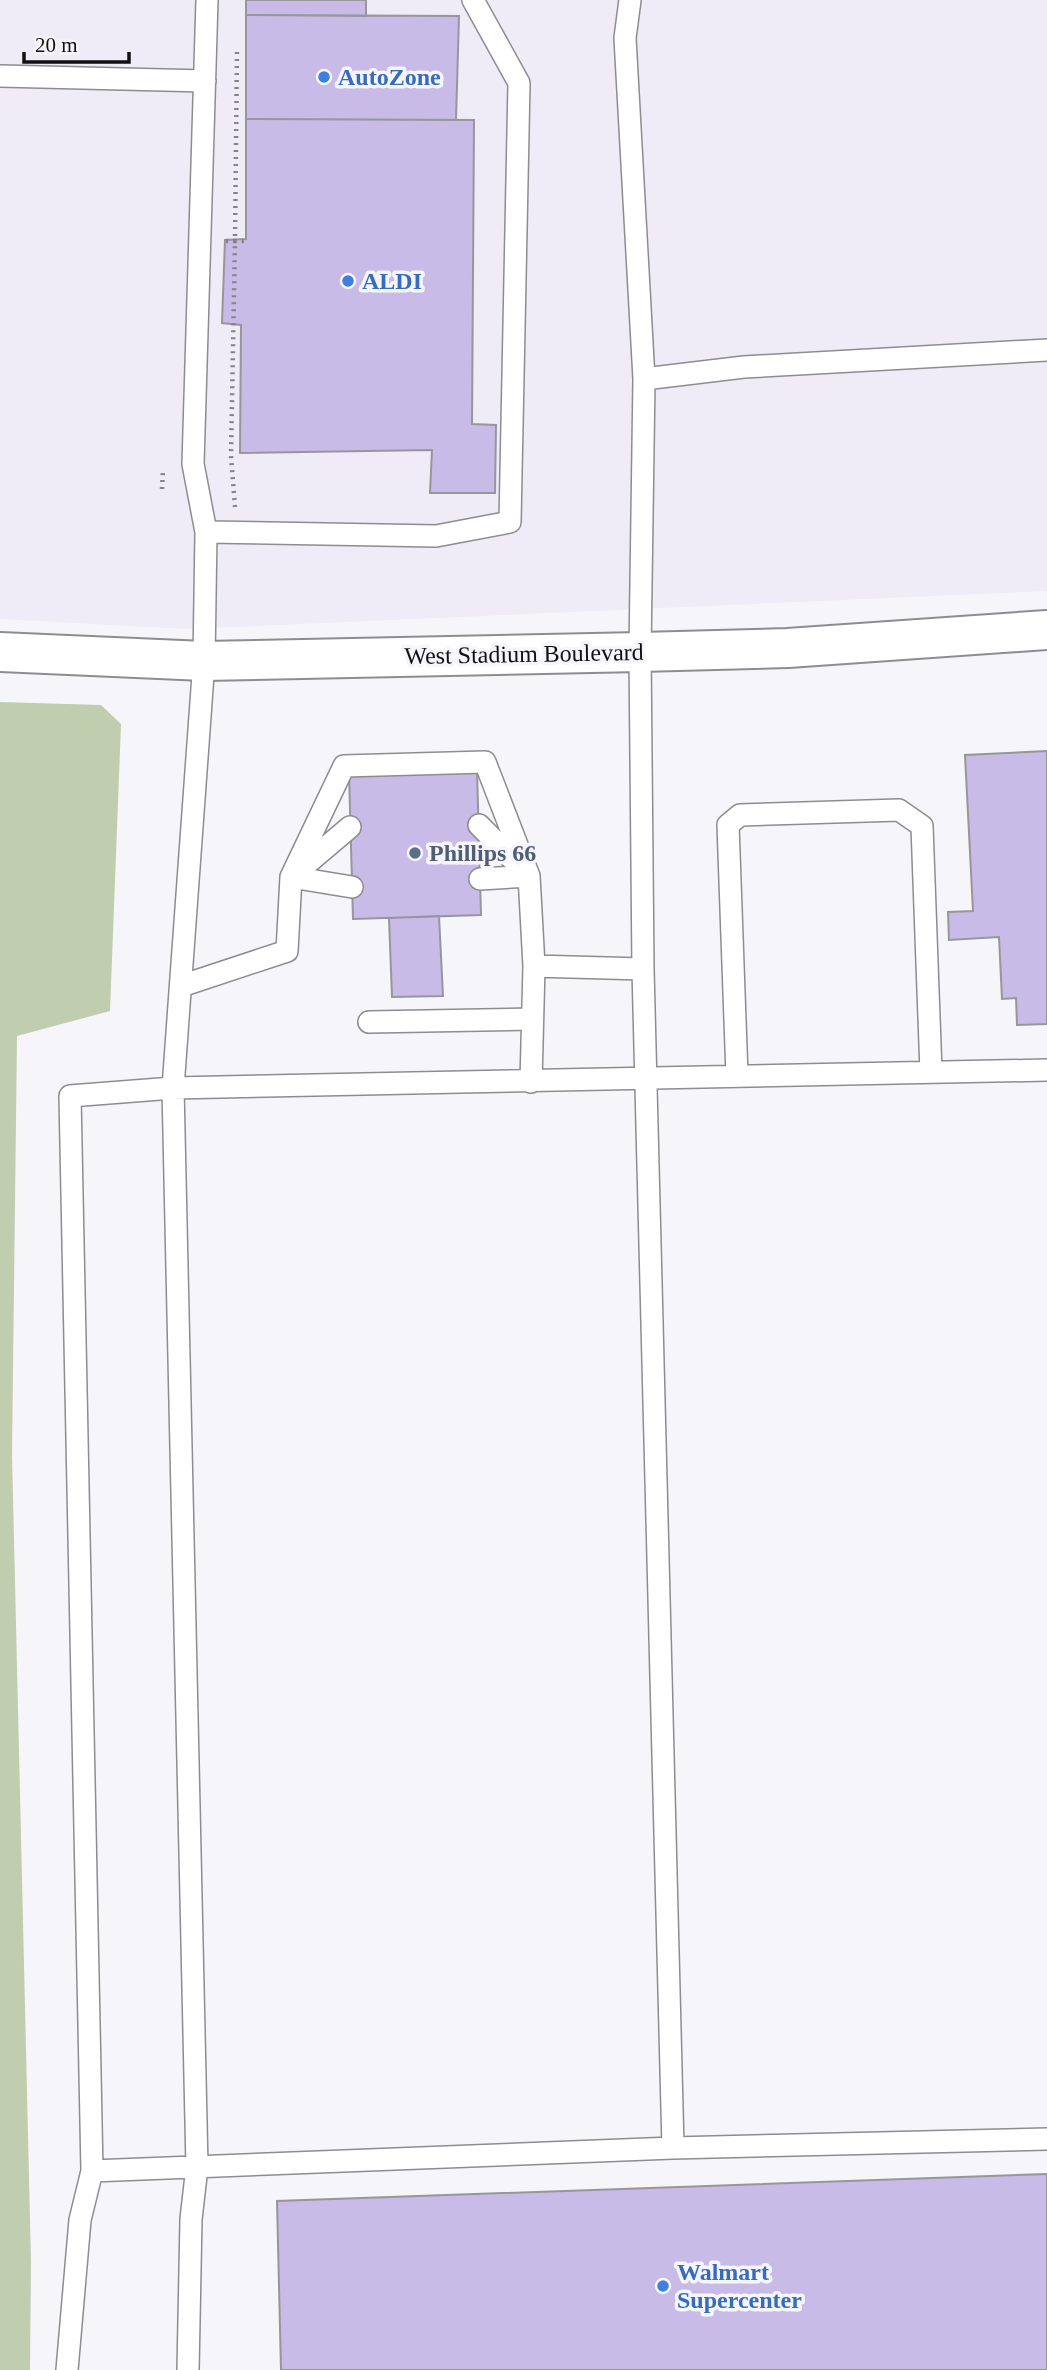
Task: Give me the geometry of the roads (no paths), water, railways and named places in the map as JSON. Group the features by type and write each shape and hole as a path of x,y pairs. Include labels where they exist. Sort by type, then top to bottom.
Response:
{"main road":[{"name":"West Stadium Boulevard","path":"0,652 204,661 640,652 788,648 1047,630"}],"lane":[{"path":"188,2370 191,2219 197,2167 173,1088 204,661 206,532 193,464 207,0"},
{"path":"206,532 436,536 510,522 520,83 473,0"},
{"path":"630,0 625,38 644,379 640,652 645,1079 673,2148"},
{"path":"0,76 205,81"},
{"path":"644,379 744,367 1047,350"},
{"path":"181,986 287,951 291,877 344,766 485,762 529,876 534,966 531,1082"},
{"path":"737,1076 728,825 740,815 899,810 922,826 931,1072"},
{"path":"479,825 529,876"},
{"path":"291,877 350,827"},
{"path":"481,879 529,876"},
{"path":"291,877 352,887"},
{"path":"534,966 643,969"},
{"path":"369,1022 532,1019"},
{"path":"67,2370 80,2220 92,2171 70,1096 173,1088 1047,1070"},
{"path":"92,2171 673,2148 1047,2139"}],"place":[{"name":"AutoZone","path":"324,77"},
{"name":"ALDI","path":"348,281"},
{"name":"Phillips 66","path":"415,853"},
{"name":"Walmart Supercenter","path":"663,2286"}]}
